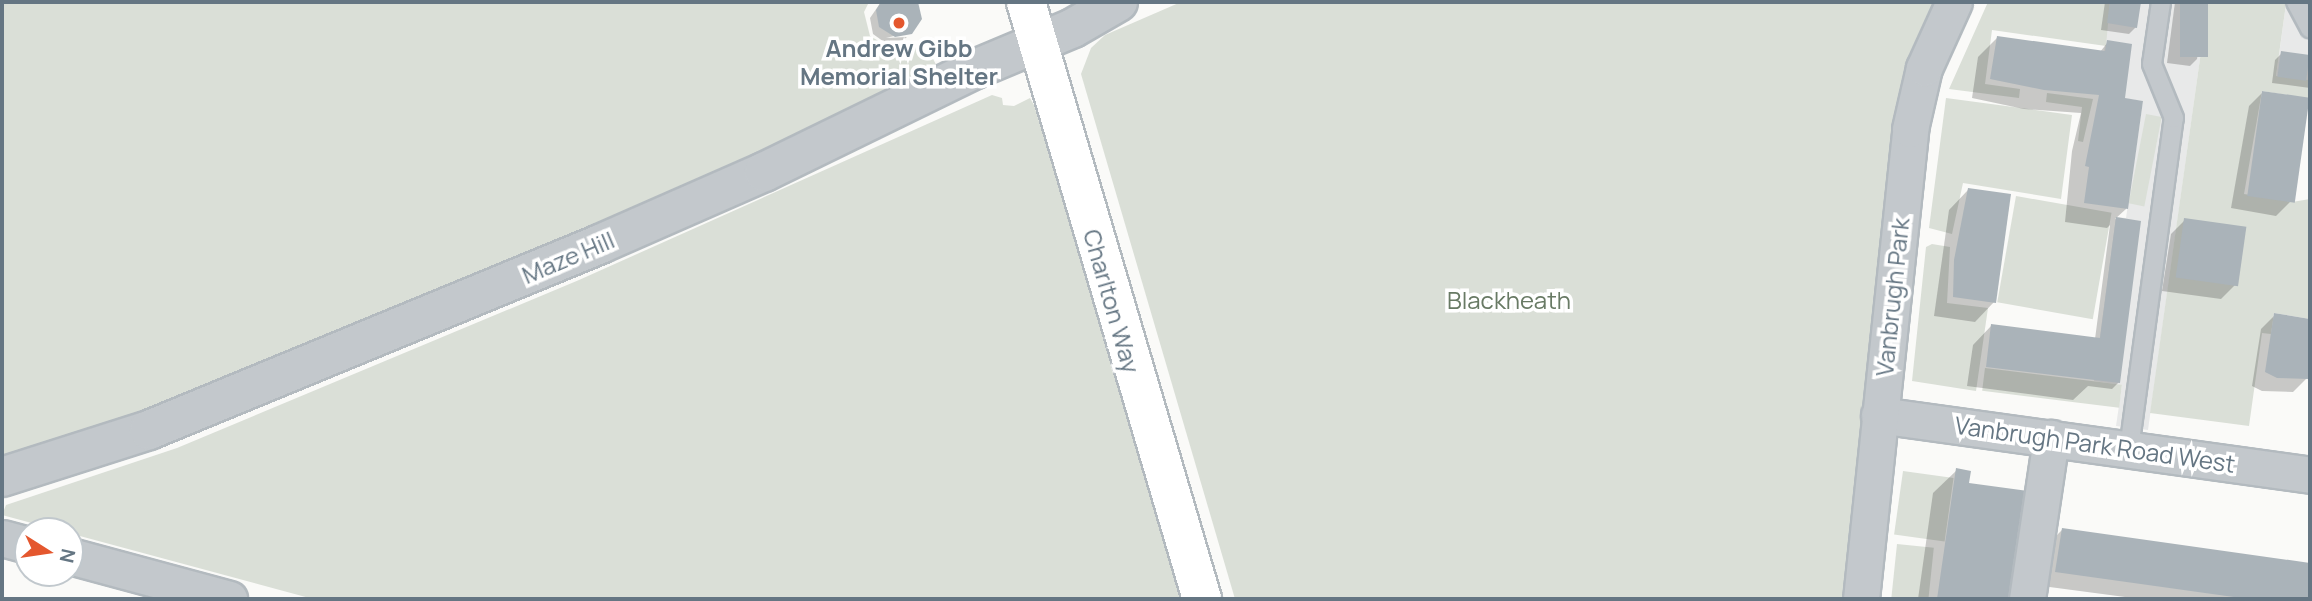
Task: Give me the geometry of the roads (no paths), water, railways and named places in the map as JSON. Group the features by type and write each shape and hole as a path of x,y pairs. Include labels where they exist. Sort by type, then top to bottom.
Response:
{"main road":[{"name":"Charlton Way","path":"1026,2 1202,599"}],"street":[{"name":"Maze Hill","path":"2,477 149,430 324,359 764,172 1038,43 1118,2"},
{"name":"Vanbrugh Park","path":"1861,599 1879,415 1916,97 1954,2"},
{"name":"Vanbrugh Park Road West","path":"1879,415 2310,475"},
{"path":"2028,599 2051,438"},
{"path":"84,560 211,597"}],"lane":[{"path":"2129,449 2174,118 2152,64 2161,2"},
{"path":"2296,2 2310,28"}],"place":[{"name":"Andrew Gibb Memorial Shelter","path":"899,23"}],"park label":[{"name":"Blackheath","path":"1509,300"}]}
